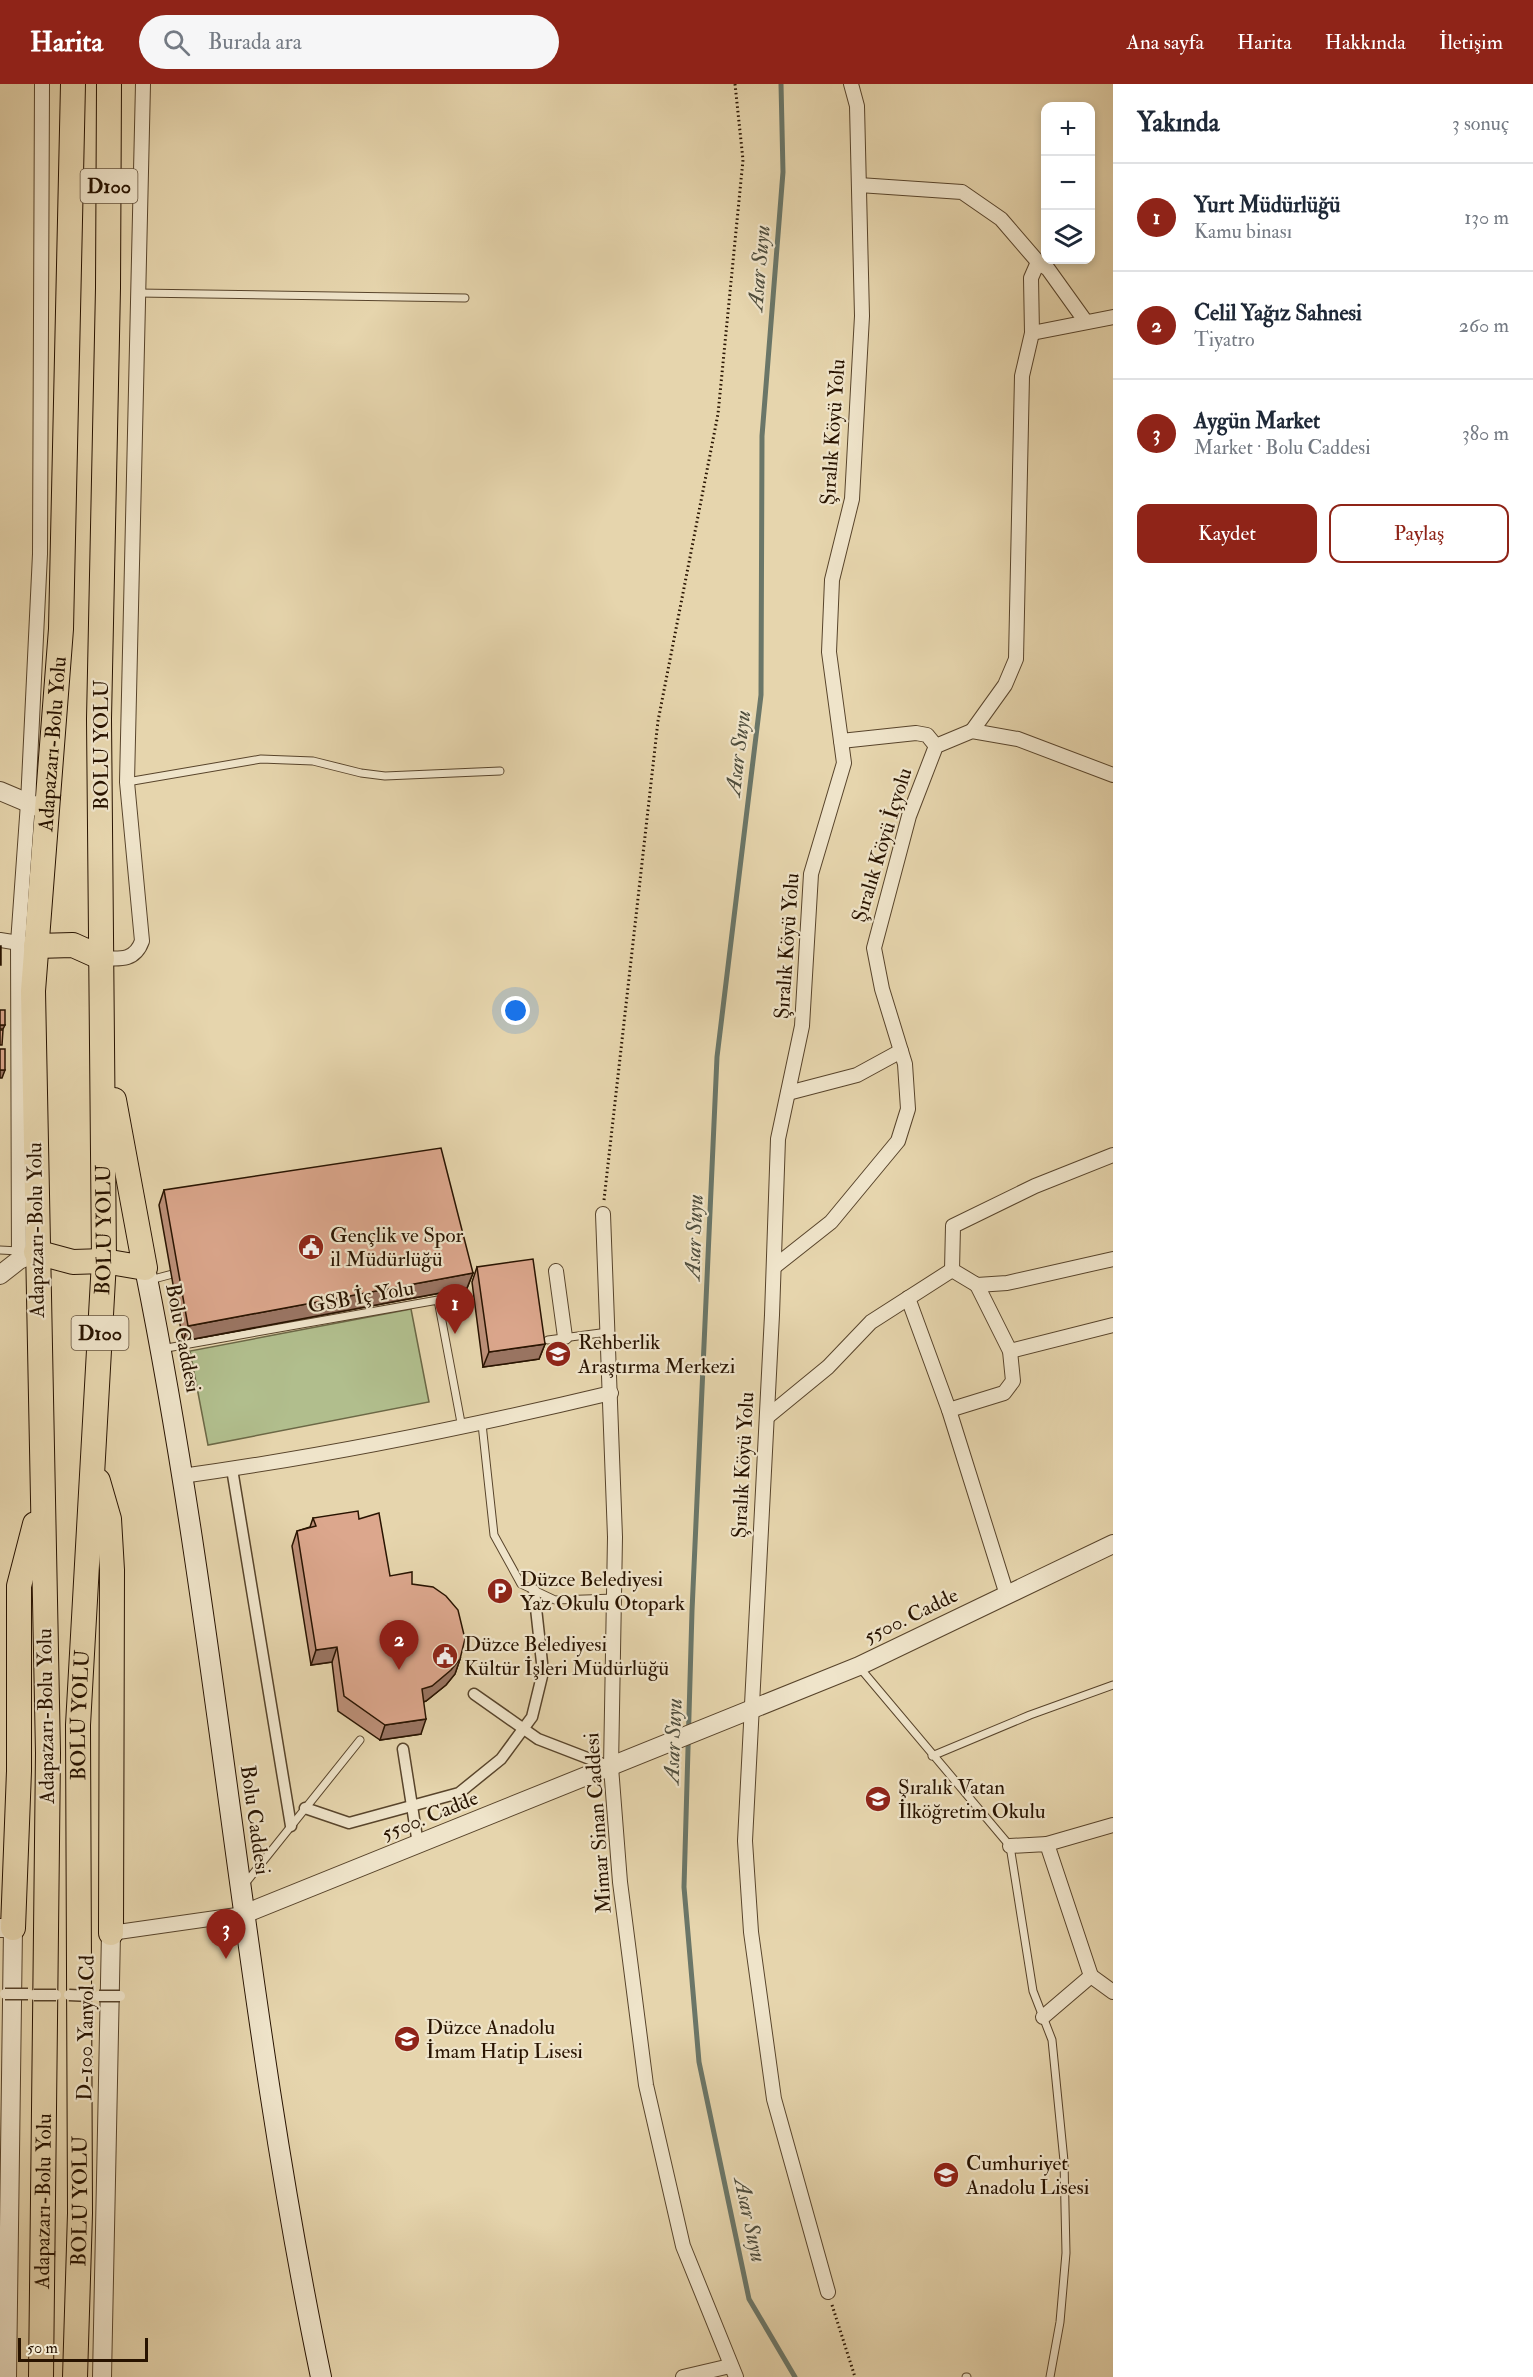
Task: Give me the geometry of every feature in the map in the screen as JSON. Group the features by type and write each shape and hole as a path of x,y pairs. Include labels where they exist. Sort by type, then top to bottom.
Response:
{"highway":[{"name":"Adapazarı-Bolu Yolu","path":"42,2377 48,1753 42,1493 24,1255 33,991 27,945 37,806 60,629 73,84"},
{"name":"BOLU YOLU","path":"75,2377 80,2213 78,1725 104,1262 99,719 108,288 109,84"},
{"path":"27,945 73,945 102,958"},
{"path":"24,1255 73,1262 104,1262 146,1274 102,1039"},
{"path":"93,1464 109,1519 112,1570 111,1933"},
{"path":"7,1928 19,1771 19,1587 42,1493"}],"main road":[{"name":"Bolu Caddesi","path":"146,1274 182,1476 240,1890 300,2276 321,2377"}],"street":[{"path":"0,791 37,806 42,84"},
{"path":"102,958 129,958 138,951 142,941 126,782 143,84"},
{"name":"Şıralık Köyü Yolu","path":"828,2292 774,2099 752,1944 744,1841 767,1417 778,1139 802,1026 811,874 844,763 829,652 832,580 852,499 862,316 857,106 851,84"},
{"path":"859,186 962,192 1001,219 1038,262 1048,268 1086,322"},
{"path":"841,741 916,733 927,735 936,746 972,731 1005,685 1016,659 1022,376 1032,333 1031,278 1038,262"},
{"path":"1032,333 1113,317"},
{"path":"972,731 1018,739 1113,775"},
{"name":"Şıralık Köyü İçyolu","path":"774,1267 831,1222 898,1141 908,1108 905,1064 882,989 874,948 909,816 936,746"},
{"path":"0,940 27,945"},
{"path":"788,1093 857,1075 901,1051"},
{"path":"951,1270 953,1226 1035,1186 1113,1155"},
{"name":"Mimar Sinan Caddesi","path":"603,1214 611,1393 615,1598 611,1767 621,1882 646,2085 683,2246 733,2371"},
{"path":"0,1275 24,1255"},
{"path":"976,1285 1006,1283 1113,1259"},
{"path":"949,1410 1004,1394 1013,1381 1010,1351 976,1285 951,1270"},
{"path":"767,1417 828,1367 871,1322 951,1270"},
{"path":"556,1271 566,1337"},
{"path":"908,1298 949,1410 1007,1595"},
{"path":"1010,1351 1113,1325"},
{"path":"182,1476 462,1428 611,1393"},
{"path":"232,1469 291,1826"},
{"name":"5500. Cadde","path":"244,1914 859,1666 1113,1544"},
{"path":"306,1808 349,1823 459,1793 501,1760 532,1717 543,1672 534,1590"},
{"path":"474,1694 538,1738 611,1767"},
{"path":"404,1749 418,1844"},
{"path":"1010,1846 1047,1844 1113,1825"},
{"path":"1047,1844 1091,1976 1113,1992"},
{"path":"111,1933 244,1914"},
{"path":"7,1928 7,2377"},
{"name":"D-100 Yanyol Cd","path":"102,2377 111,1933"},
{"path":"1043,2017 1091,1976"},
{"path":"5,1994 120,1996"},
{"path":"683,2377 733,2371"}],"lane":[{"path":"138,293 465,298"},
{"path":"126,782 270,759 313,761 361,773 386,776 500,771"},
{"path":"0,1250 24,1255"},
{"path":"146,1274 192,1269"},
{"name":"GSB İç Yolu","path":"161,1349 438,1300 462,1428"},
{"path":"548,1340 608,1332"},
{"path":"482,1424 494,1535 521,1584 555,1600 615,1598"},
{"path":"859,1666 932,1756 1010,1846 1034,1991 1052,2040 1064,2161 1066,2253 1060,2322 1050,2377"},
{"path":"932,1756 1030,1715 1113,1685"},
{"path":"240,1890 360,1740"}],"path":[{"path":"603,1214 658,722 718,414 743,160 735,84"},
{"path":"828,2292 855,2377"}],"green space":[{"path":"411,1309 429,1402 208,1445 190,1351"}],"building":[{"path":"0,1010 5,1010 5,1025 0,1025"},
{"path":"0,1030 3,1030 2,1045 0,1045"},
{"path":"0,1049 5,1049 5,1070 0,1070"},
{"name":"Gençlik ve Spor il Müdürlüğü","path":"441,1148 473,1273 188,1326 164,1190"},
{"name":"Rehberlik Araştırma Merkezi","path":"533,1259 545,1344 489,1352 477,1267"},
{"path":"358,1511 359,1519 379,1513 390,1576 412,1572 412,1584 433,1587 446,1596 458,1610 465,1639 460,1659 432,1686 422,1689 426,1719 385,1725 344,1696 337,1647 316,1650 297,1531 316,1526 313,1518"}],"waterway":[{"name":"Asar Suyu","path":"781,84 783,172 762,436 761,695 717,1057 692,1611 684,1887 699,2062 749,2299 795,2377"}],"place":[{"name":"Gençlik ve Spor il Müdürlüğü","path":"311,1247"},
{"name":"Yurt Müdürlüğü","path":"455,1334"},
{"name":"Rehberlik Araştırma Merkezi","path":"558,1354"},
{"name":"Düzce Belediyesi Yaz Okulu Otopark","path":"500,1591"},
{"name":"Düzce Belediyesi Kültür İşleri Müdürlüğü","path":"445,1656"},
{"name":"Celil Yağız Sahnesi","path":"399,1670"},
{"name":"Şıralık Vatan İlköğretim Okulu","path":"878,1799"},
{"name":"Aygün Market","path":"226,1959"},
{"name":"Düzce Anadolu İmam Hatip Lisesi","path":"407,2039"},
{"name":"Cumhuriyet Anadolu Lisesi","path":"946,2175"}]}
